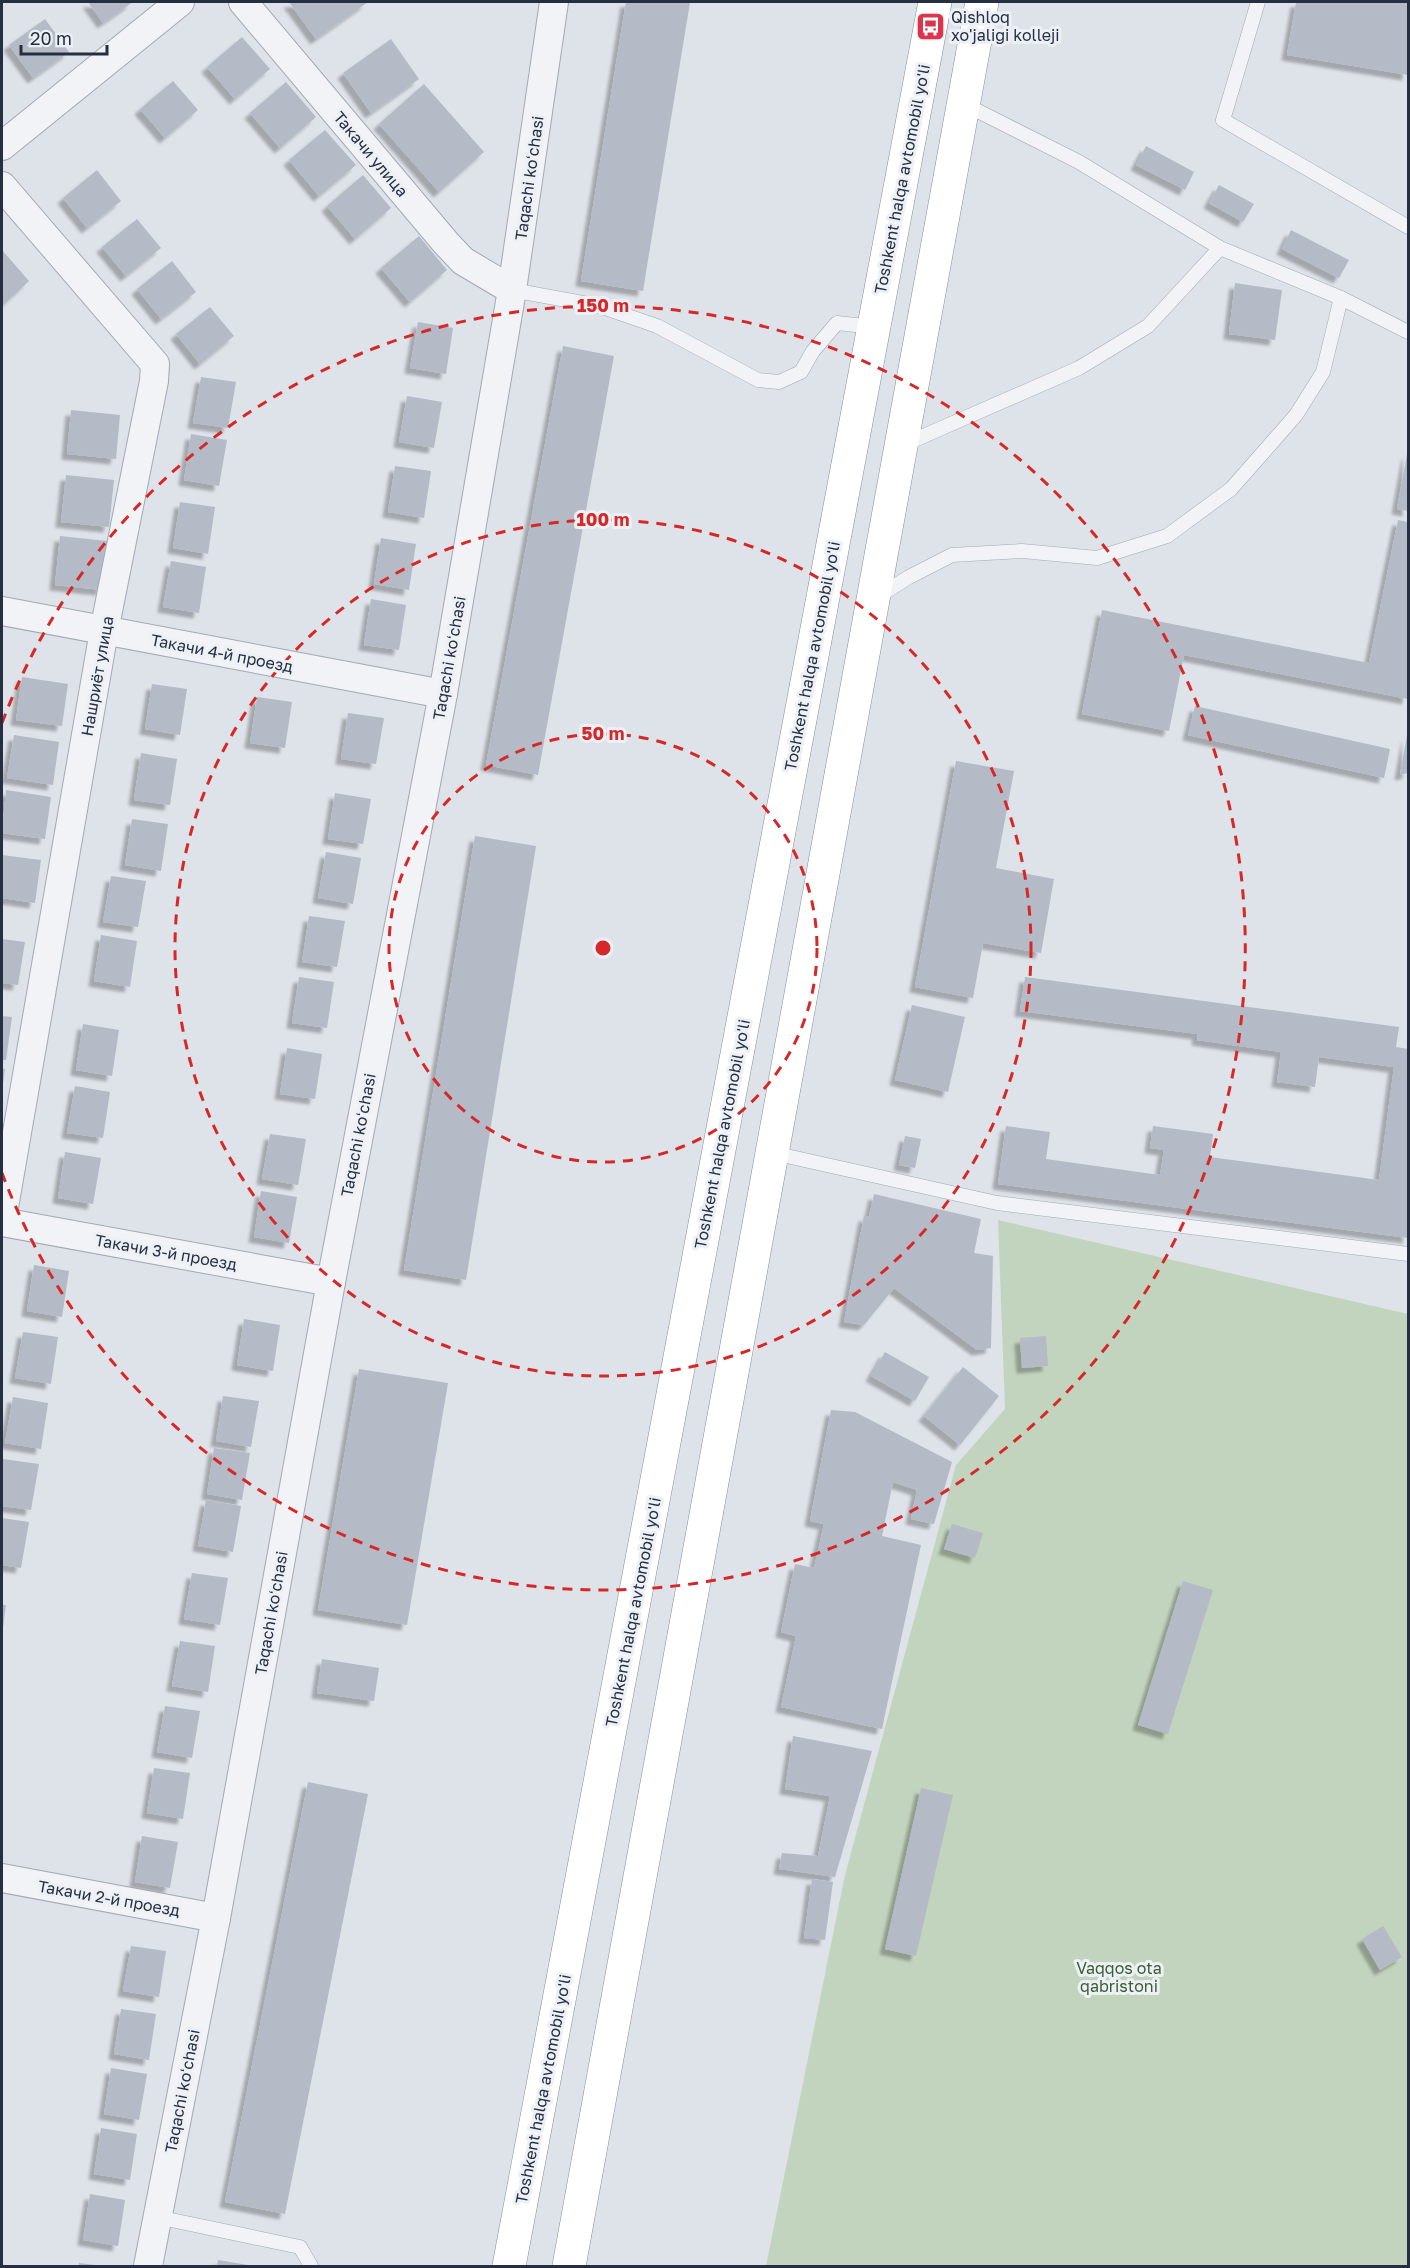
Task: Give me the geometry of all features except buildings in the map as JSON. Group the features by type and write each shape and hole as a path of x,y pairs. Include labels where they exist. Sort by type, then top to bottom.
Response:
{"highway":[{"name":"Toshkent halqa avtomobil yo'li","path":"509,2266 935,2"},
{"path":"569,2266 982,2"},
{"path":"795,748 845,758"}],"street":[{"path":"2,146 180,2"},
{"name":"Такачи улица","path":"243,2 446,243 463,261 512,290"},
{"name":"Taqachi koʻchasi","path":"148,2266 216,1918 330,1282 443,694 512,290 554,2"},
{"name":"Нашриёт улица","path":"2,186 155,364 154,381 104,631 2,1221"},
{"name":"Такачи 4-й проезд","path":"2,611 443,694"},
{"name":"Такачи 3-й проезд","path":"2,1221 330,1282"},
{"name":"Такачи 2-й проезд","path":"2,1878 216,1918"}],"lane":[{"path":"1258,2 1224,120 1408,227"},
{"path":"964,104 1079,162 1220,248 1341,298 1408,332"},
{"path":"902,445 1069,373 1148,326 1220,248"},
{"path":"512,290 599,306 657,326 758,380 779,382 801,372 813,351 837,323 874,327"},
{"path":"874,599 909,577 952,555 1022,551 1097,558 1167,536 1231,489 1296,415 1323,372 1341,298"},
{"path":"773,1153 997,1203 1408,1254"},
{"path":"157,2217 300,2247 311,2266"}],"green space":[{"name":"Vaqqos ota qabristoni","path":"998,1220 1408,1314 1408,2266 766,2266 845,1875 956,1465 1005,1409"}],"place":[{"name":"Qishloq xo'jaligi kolleji","path":"930,26"}]}
